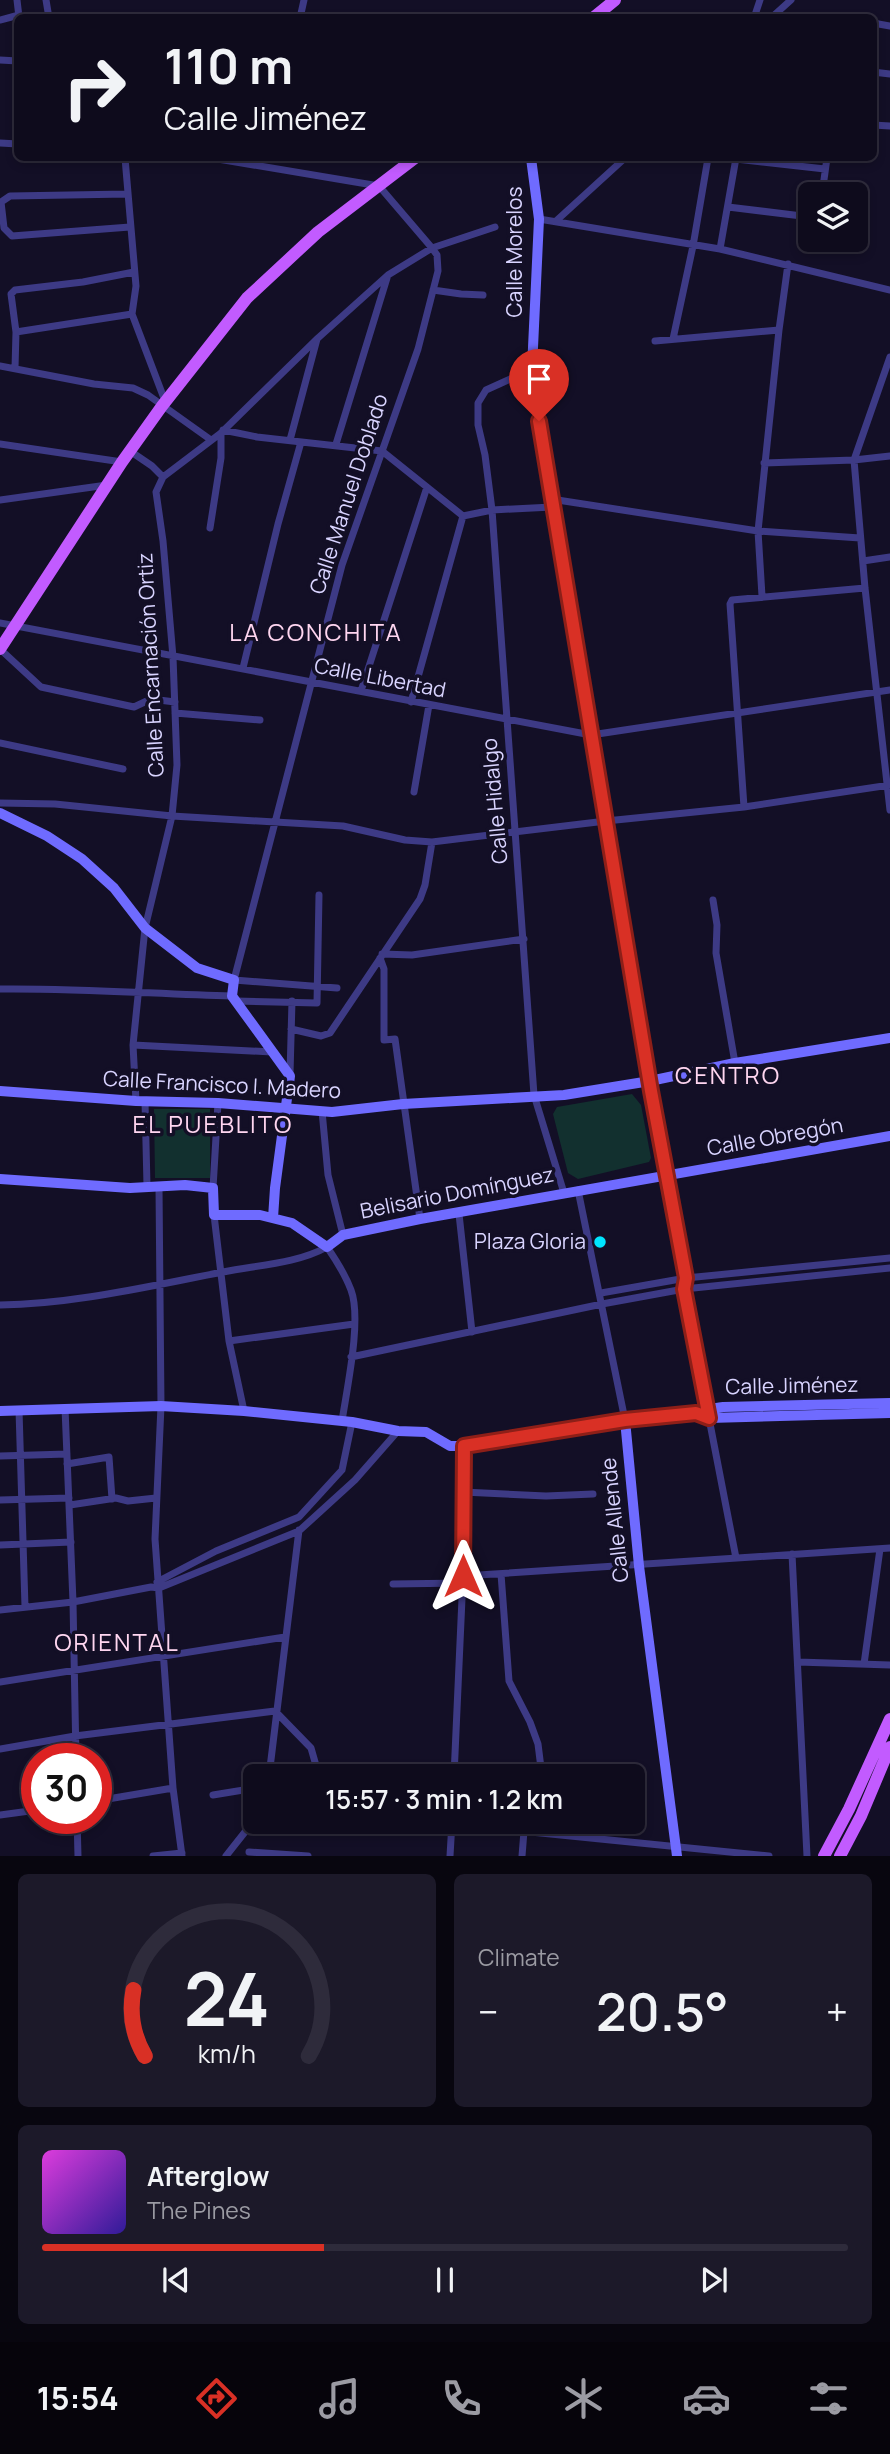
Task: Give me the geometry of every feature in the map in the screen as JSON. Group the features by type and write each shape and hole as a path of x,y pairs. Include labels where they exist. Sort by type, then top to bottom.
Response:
{"main road":[{"path":"598,14 615,0"},
{"path":"0,649 122,462 247,298 318,232 411,161"},
{"path":"824,1856 849,1809 890,1719"},
{"path":"840,1856 861,1816 890,1747"},
{"path":"849,1809 861,1816"}],"street":[{"path":"775,14 791,0"},
{"path":"125,161 136,286 131,314 164,404"},
{"path":"232,161 379,186 432,248"},
{"path":"271,167 272,161"},
{"name":"Calle Morelos","path":"531,161 538,219 531,369 551,503 686,1278"},
{"path":"556,221 622,161"},
{"path":"673,339 707,161"},
{"path":"720,249 736,161"},
{"path":"760,161 825,169"},
{"path":"823,182 826,161"},
{"path":"127,194 10,195 1,202 4,228 12,236 130,227"},
{"path":"728,207 798,216"},
{"path":"538,219 720,249 890,290"},
{"path":"130,451 163,477 222,431 317,338 388,275 432,248 495,227"},
{"name":"Calle Manuel Doblado","path":"234,999 234,980 342,565 418,349 438,271 437,255 432,248"},
{"path":"762,596 758,531 788,264"},
{"path":"15,368 16,332 11,294 15,290 83,282 134,272"},
{"path":"335,444 388,275"},
{"path":"433,290 461,295 483,295"},
{"path":"16,332 131,314"},
{"path":"655,341 779,330"},
{"path":"290,440 317,338"},
{"path":"890,358 854,460 865,588 890,810"},
{"path":"0,366 94,384 133,388 164,404 211,440"},
{"name":"Calle Hidalgo","path":"531,369 486,390 478,403 479,434 485,454 490,510 534,1095 564,1193"},
{"path":"222,431 382,451 464,516"},
{"path":"210,528 221,458 222,431"},
{"path":"243,668 301,442"},
{"path":"0,444 122,462"},
{"path":"764,463 890,456"},
{"name":"Calle Encarnación Ortiz","path":"147,1186 133,1045 145,928 172,816 177,765 173,657 156,492 163,477"},
{"path":"0,500 107,485"},
{"path":"361,691 427,487"},
{"path":"464,516 551,503 758,531 860,538"},
{"path":"411,702 464,516"},
{"path":"863,561 890,557"},
{"path":"744,807 730,604 732,600 865,588"},
{"name":"Calle Libertad","path":"0,623 312,681 477,715 601,736 738,712 890,690"},
{"path":"0,649 41,687 134,707 151,699 175,702"},
{"path":"414,792 429,705"},
{"path":"175,713 260,720"},
{"path":"0,743 124,769"},
{"path":"0,803 55,804 172,816 344,826 405,840 430,842 744,807 889,786"},
{"path":"0,813 47,836 82,859 114,888 145,928 197,968 234,980 338,988"},
{"path":"291,1028 321,1037 330,1033 420,899 425,885 430,842"},
{"path":"0,989 68,988 317,1003 319,895"},
{"path":"713,900 717,925 716,953 735,1063"},
{"path":"381,956 412,955 524,939"},
{"path":"381,956 384,969 384,1040 395,1039 420,1219"},
{"path":"234,999 290,1076"},
{"path":"273,1218 290,1076 292,1001"},
{"name":"Calle Francisco I. Madero","path":"0,1090 322,1111 564,1095 890,1038"},
{"path":"133,1045 272,1052"},
{"path":"218,1103 214,1215 229,1340 244,1411"},
{"name":"Belisario Domínguez","path":"322,1111 328,1175 343,1235 579,1190"},
{"name":"Calle Obregón","path":"667,1176 890,1136"},
{"path":"579,1190 667,1176"},
{"path":"0,1180 130,1188 185,1185 213,1188"},
{"path":"153,1856 182,1854 173,1787 165,1658 156,1585 156,1498 161,1406 159,1186"},
{"name":"Calle Allende","path":"579,1190 625,1420 639,1566 677,1851"},
{"path":"459,1213 472,1332"},
{"path":"156,1585 216,1551 299,1517 342,1470 354,1324 352,1292 338,1262 327,1247 292,1223 260,1214 214,1215"},
{"path":"0,1305 70,1300 304,1257 327,1247 343,1235"},
{"path":"601,1293 686,1278 890,1258"},
{"path":"856,1262 857,1271"},
{"path":"351,1357 684,1289 890,1268"},
{"path":"789,1269 790,1278"},
{"path":"772,1270 773,1280"},
{"path":"686,1278 684,1289 736,1558"},
{"path":"229,1340 354,1324"},
{"name":"Calle Jiménez","path":"834,1410 890,1403"},
{"name":"Calle Jiménez","path":"0,1411 161,1406 244,1411 347,1422 398,1431 426,1432 450,1446 625,1420 696,1413 834,1410 890,1413"},
{"path":"65,1408 75,1743"},
{"path":"19,1410 25,1607"},
{"path":"0,1610 73,1602 156,1585 299,1531 355,1480 398,1431"},
{"path":"455,1764 463,1580 464,1446"},
{"path":"0,1457 67,1454"},
{"path":"67,1464 109,1457 112,1499"},
{"path":"463,1492 546,1496 593,1494"},
{"path":"0,1500 69,1502 156,1498"},
{"path":"269,1764 299,1517"},
{"path":"0,1545 71,1542"},
{"path":"393,1584 463,1580 501,1574 890,1548"},
{"path":"864,1664 880,1549"},
{"path":"792,1554 807,1856"},
{"path":"501,1574 509,1681 538,1744 540,1764"},
{"path":"0,1682 285,1637"},
{"path":"799,1662 890,1665"},
{"path":"0,1749 75,1736 275,1711"},
{"path":"275,1711 311,1748 316,1764"},
{"path":"112,1798 173,1787"},
{"path":"212,1795 243,1790"},
{"path":"0,1815 21,1812"},
{"path":"78,1834 78,1856"},
{"path":"226,1856 243,1834"},
{"path":"450,1856 451,1834"},
{"path":"522,1856 524,1834"},
{"path":"550,1834 677,1851 769,1856"},
{"path":"249,1852 308,1856"}],"green space":[{"path":"632,1094 641,1105 651,1158 649,1162 578,1179 568,1173 553,1114 557,1107"},
{"path":"154,1109 210,1109 210,1178 155,1178"}],"place":[{"name":"Plaza Gloria","path":"600,1242"}],"district":[{"name":"LA CONCHITA","path":"316,633"},
{"name":"CENTRO","path":"728,1076"},
{"name":"EL PUEBLITO","path":"213,1125"},
{"name":"ORIENTAL","path":"117,1643"}],"route":[{"path":"463,1576 464,1446 625,1420 696,1413 709,1418 684,1289 686,1278 651,1091 539,421"}]}
